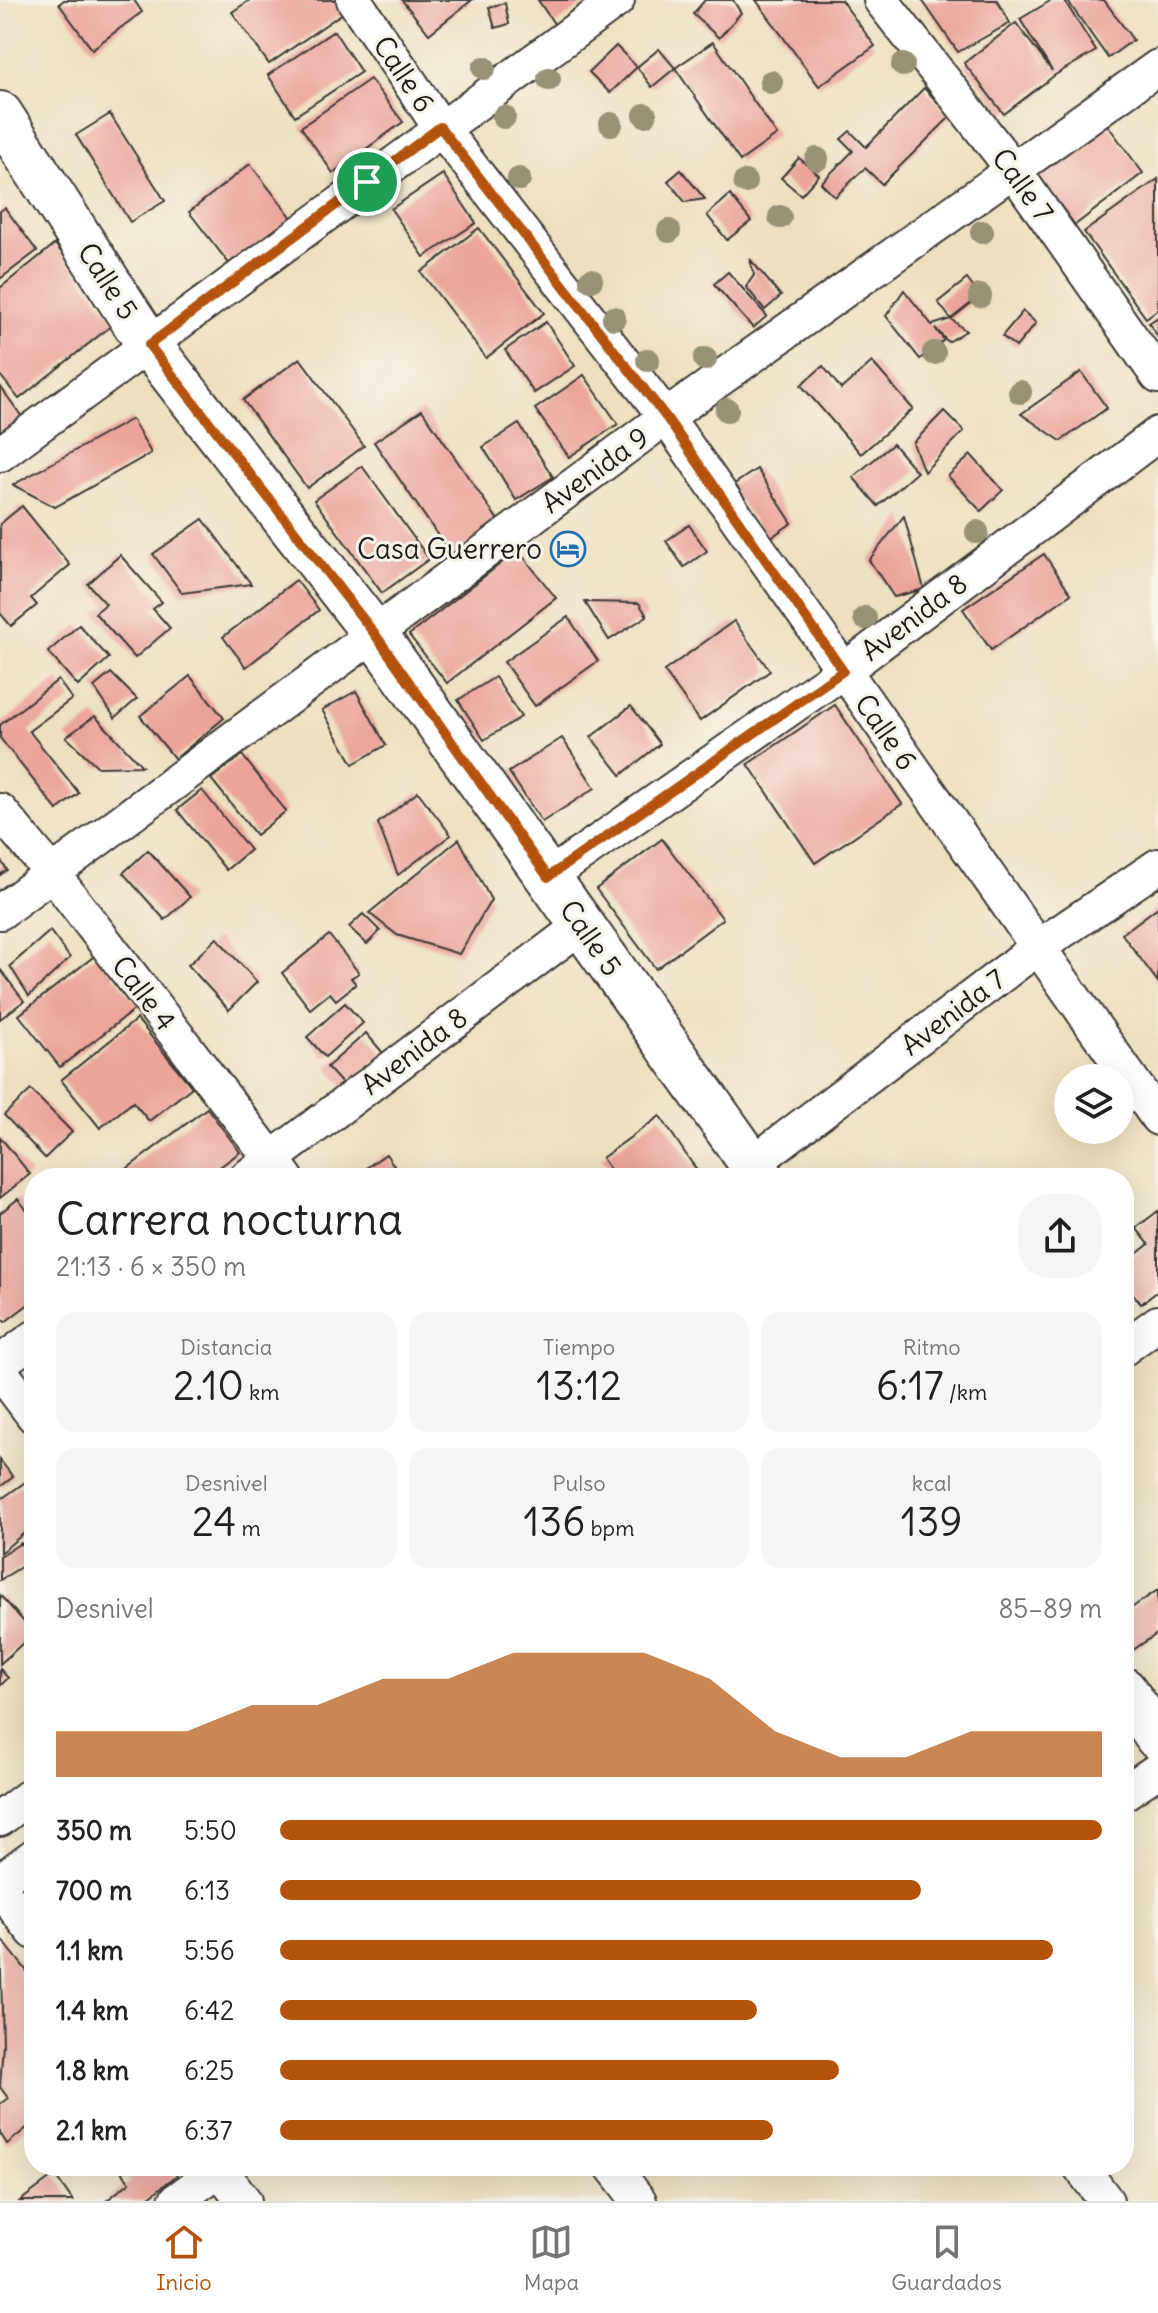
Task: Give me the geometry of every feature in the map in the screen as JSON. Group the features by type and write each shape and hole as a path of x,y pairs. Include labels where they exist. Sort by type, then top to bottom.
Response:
{"street":[{"name":"Calle 6","path":"354,0 440,127 666,417 1158,1118"},
{"path":"0,454 440,127 617,0"},
{"name":"Calle 7","path":"881,0 1012,168 1158,376"},
{"name":"Avenida 9","path":"0,912 666,417 1158,67"},
{"name":"Calle 5","path":"0,114 149,345 374,633 755,1168"},
{"name":"Avenida 8","path":"548,877 843,671 1158,434"},
{"name":"Calle 4","path":"0,811 52,873 265,1168"},
{"name":"Avenida 7","path":"761,1168 1037,948 1158,866"},
{"name":"Avenida 8","path":"273,1168 582,925"},
{"path":"1134,1341 1158,1323"},
{"path":"0,1363 24,1345"},
{"path":"0,1371 24,1403"},
{"path":"1134,1704 1158,1738"},
{"path":"1134,1786 1158,1770"},
{"path":"0,1819 24,1801"},
{"path":"0,1881 24,1863"},
{"path":"0,1889 24,1919"},
{"path":"176,2201 208,2176"},
{"path":"226,2176 244,2201"},
{"path":"620,2176 639,2201"},
{"path":"1087,2176 1106,2201"}],"building":[{"path":"64,0 134,0 142,12 92,49 59,4"},
{"path":"250,0 340,0 347,10 269,64 232,12"},
{"path":"402,0 472,0 429,34"},
{"path":"538,0 590,0 555,25"},
{"path":"705,0 733,0 741,13 719,38 693,14"},
{"path":"756,0 841,0 875,46 819,86"},
{"path":"922,0 997,0 1010,23 958,52"},
{"path":"1052,0 1064,0 1096,51 1055,75 1004,114 964,63 1016,23 1052,71 1020,19"},
{"path":"1067,0 1104,0 1133,40 1108,58"},
{"path":"505,3 509,24 495,28 489,7"},
{"path":"334,31 361,72 295,116 268,75"},
{"path":"713,42 777,135 740,161 675,68"},
{"path":"616,46 637,67 610,93 589,72"},
{"path":"659,49 675,68 652,87 637,67"},
{"path":"370,79 403,122 333,173 301,127"},
{"path":"924,88 951,116 882,184 865,168 835,197 821,183 853,151 841,139 850,131 866,147"},
{"path":"110,114 165,201 130,222 76,135"},
{"path":"1103,119 1143,173 1075,225 1035,172"},
{"path":"799,158 819,175 801,195 781,178"},
{"path":"250,164 292,218 231,266 189,212"},
{"path":"681,170 705,199 685,202 668,181"},
{"path":"443,174 476,223 424,257 391,209"},
{"path":"1158,179 1158,309 1146,318 1084,232"},
{"path":"730,195 751,221 727,240 707,215"},
{"path":"5,208 37,251 0,279 0,211"},
{"path":"479,228 544,313 486,358 421,272"},
{"path":"55,244 116,322 19,399 0,375 0,288"},
{"path":"750,259 781,296 765,310 746,287 754,275"},
{"path":"728,272 767,316 753,328 714,284"},
{"path":"967,279 980,296 951,319 938,302"},
{"path":"904,290 932,325 951,319 966,331 948,342 935,328 944,340 920,359 886,316"},
{"path":"1023,311 1036,323 1016,347 1002,336"},
{"path":"1158,317 1158,337 1149,323"},
{"path":"546,322 575,366 534,393 505,350"},
{"path":"300,358 364,446 307,488 243,400"},
{"path":"872,362 913,409 861,454 801,385 823,366 841,389"},
{"path":"1081,372 1107,408 1061,441 1021,414"},
{"path":"584,375 618,424 569,457 535,409"},
{"path":"0,386 27,424 0,443"},
{"path":"422,410 500,523 452,556 374,442"},
{"path":"944,411 964,431 924,472 913,443"},
{"path":"132,419 151,453 55,507 13,485"},
{"path":"519,424 553,477 516,500 483,447"},
{"path":"893,444 917,472 878,506 853,477"},
{"path":"971,455 1003,490 981,511 948,476"},
{"path":"362,466 429,559 382,593 314,500"},
{"path":"757,469 792,523 767,540 730,487"},
{"path":"22,506 70,565 31,598 37,605 11,626 0,613 0,524"},
{"path":"904,516 924,589 894,597 869,560"},
{"path":"203,519 251,584 182,593 153,554"},
{"path":"689,525 707,551 684,567 666,541"},
{"path":"518,550 556,598 447,683 409,635"},
{"path":"1044,554 1071,594 991,650 963,609"},
{"path":"120,555 162,602 153,609 170,628 135,658 95,613 106,604 88,584"},
{"path":"296,580 319,610 246,667 223,637"},
{"path":"585,602 639,603 647,616 609,640"},
{"path":"568,617 598,661 535,706 504,662"},
{"path":"734,621 770,671 700,721 664,671"},
{"path":"79,625 109,658 78,686 48,652"},
{"path":"111,673 137,699 115,718 94,687"},
{"path":"190,676 224,718 175,759 140,716"},
{"path":"495,677 521,717 484,740 458,700"},
{"path":"58,680 72,699 29,731 79,793 57,810 0,738 0,725"},
{"path":"356,691 386,745 353,764 322,710"},
{"path":"835,705 902,804 815,863 748,764"},
{"path":"631,706 660,744 621,775 591,737"},
{"path":"95,716 142,766 98,767 66,737"},
{"path":"562,738 595,788 542,822 509,772"},
{"path":"242,755 286,811 256,835 211,779"},
{"path":"202,790 250,850 226,870 177,810"},
{"path":"418,792 451,835 398,875 378,823"},
{"path":"459,839 491,900 459,954 397,935 369,913"},
{"path":"662,839 723,919 656,969 596,889"},
{"path":"148,850 190,897 165,920 123,873"},
{"path":"0,859 7,870 0,875"},
{"path":"1158,907 1158,982 1122,934"},
{"path":"363,914 380,931 367,944 349,927"},
{"path":"50,931 70,958 29,996 10,966"},
{"path":"329,935 359,973 351,978 356,984 336,1000 330,993 310,1009 282,973"},
{"path":"217,938 257,982 229,1010 188,965"},
{"path":"97,954 139,1006 60,1067 19,1015"},
{"path":"0,969 24,1001 0,1019"},
{"path":"345,1003 363,1023 325,1057 307,1037"},
{"path":"137,1019 192,1087 149,1121 133,1102 100,1128 61,1080"},
{"path":"366,1033 383,1053 345,1087 327,1067"},
{"path":"31,1090 72,1132 45,1158 4,1115"},
{"path":"207,1108 240,1152 218,1168 128,1168"},
{"path":"660,1116 695,1168 609,1168 602,1158"},
{"path":"0,1137 25,1168 24,1179 0,1198"},
{"path":"386,1154 395,1168 366,1168"},
{"path":"18,1199 24,1206 24,1308 5,1322 0,1317 0,1213"},
{"path":"1158,1211 1158,1291 1141,1304 1134,1295 1134,1256 1149,1244 1136,1228"},
{"path":"0,1460 13,1477 0,1487"},
{"path":"24,1483 24,1533 0,1553 0,1500"},
{"path":"21,1543 24,1565 0,1580 0,1556"},
{"path":"1158,1590 1158,1633 1134,1649 1134,1606"},
{"path":"0,1595 24,1622 24,1642 0,1664"},
{"path":"0,1669 8,1678 0,1686"},
{"path":"0,1937 24,1967 24,2130 7,2144 0,2133 0,2104 8,2098 0,2087 3,2044"},
{"path":"56,2176 73,2201 20,2201"},
{"path":"125,2176 176,2176 144,2201 106,2201 130,2182"}],"place":[{"name":"Casa Guerrero","path":"568,549"}],"route":[{"path":"440,127 666,417 843,671 548,877 374,633 149,345 367,182 440,127"}]}
